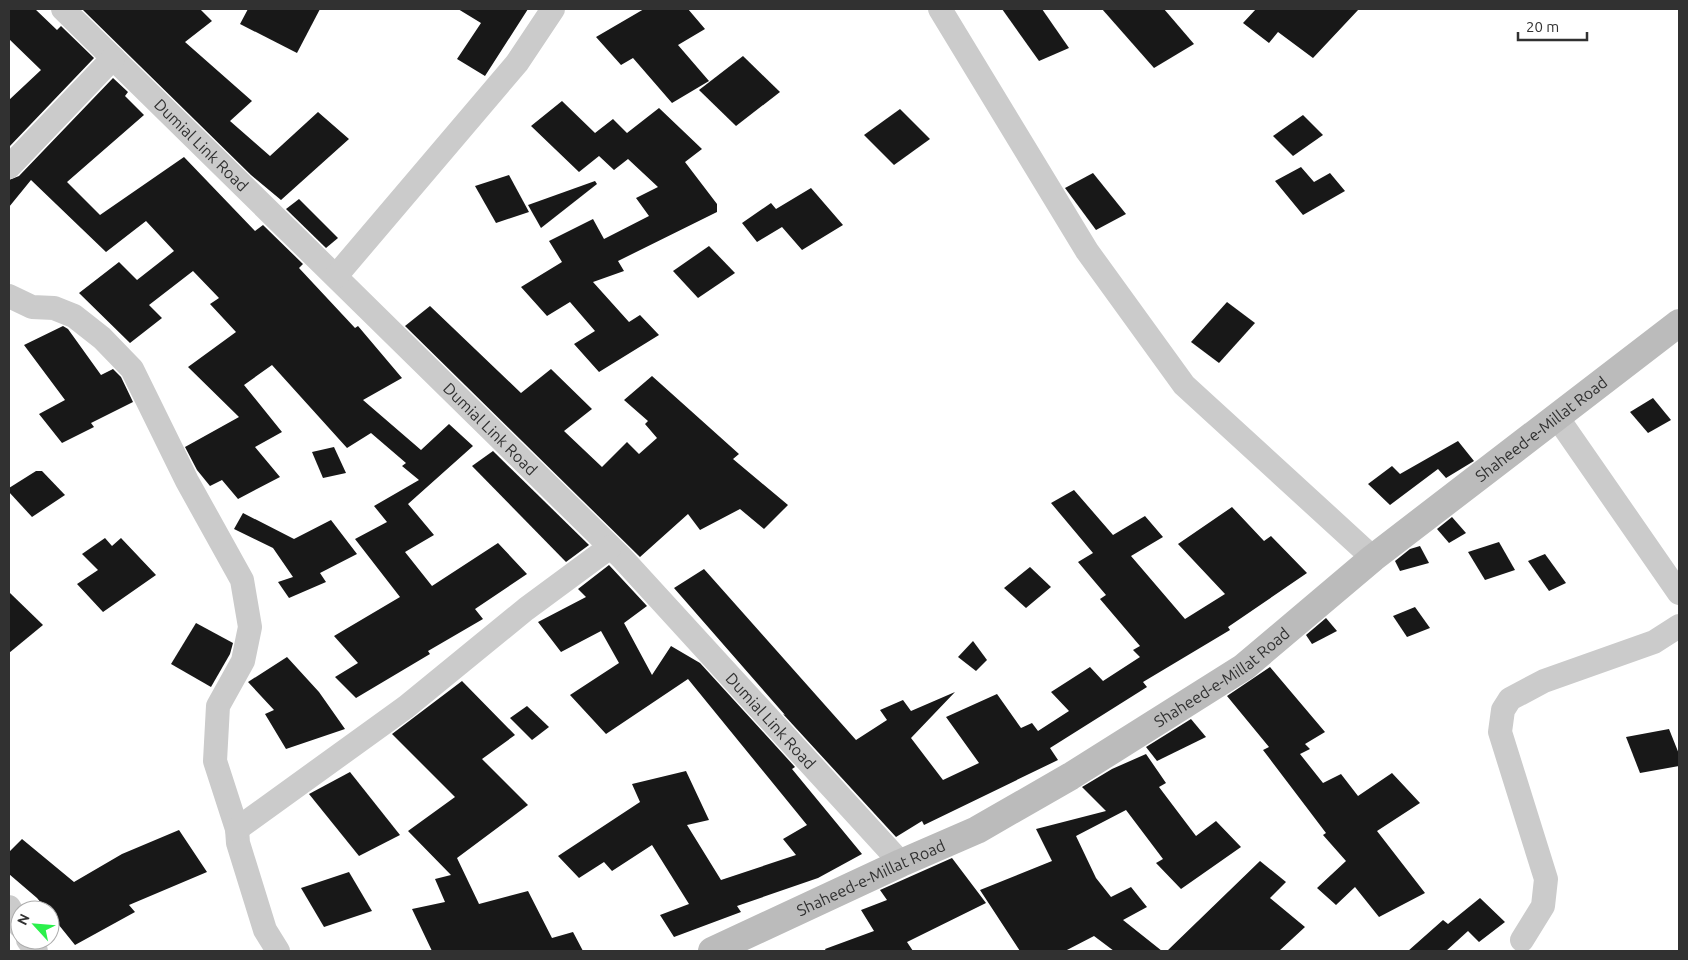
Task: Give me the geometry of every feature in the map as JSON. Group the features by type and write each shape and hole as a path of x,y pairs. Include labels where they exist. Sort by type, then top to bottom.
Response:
{"main road":[{"name":"Shaheed-e-Millat Road","path":"712,951 901,863 977,830 1071,776 1244,667 1373,558 1679,323"}],"street":[{"name":"Dumial Link Road","path":"63,9 610,547 901,863"},
{"path":"336,276 517,63 553,9"},
{"path":"940,9 1087,251 1184,385 1373,558"},
{"path":"9,167 113,58"},
{"path":"9,296 32,306 54,308 74,316 102,338 132,369 187,482 242,580 250,627 243,661 218,706 215,761 237,829 238,843 265,930 278,951"},
{"path":"1557,416 1679,592"},
{"path":"237,829 406,706 526,609 610,547"},
{"path":"1522,940 1543,906 1546,879 1500,732 1503,710 1510,698 1544,681 1654,642 1679,626"}],"building":[{"path":"9,9 35,9 57,30 61,26 94,58 9,147 9,100 41,70 9,39"},
{"path":"200,9 212,21 185,42 252,101 230,121 270,156 318,112 349,139 281,200 251,175 83,10"},
{"path":"248,9 320,9 297,53 240,24"},
{"path":"458,9 528,9 485,76 457,59 481,23"},
{"path":"644,9 688,9 705,29 678,45 709,81 672,103 633,58 621,65 596,37"},
{"path":"1002,9 1042,9 1069,48 1039,61"},
{"path":"1102,9 1164,9 1194,44 1154,68"},
{"path":"1256,9 1359,9 1313,58 1278,32 1269,43 1243,23"},
{"path":"743,56 780,92 736,126 699,90"},
{"path":"113,78 128,92 125,96 144,115 67,182 100,215 184,157 255,231 263,225 303,264 299,268 355,328 358,326 402,378 363,400 421,450 449,424 473,446 408,504 434,535 405,552 432,586 498,543 527,574 475,609 483,619 428,651 430,654 356,698 335,677 358,663 334,636 400,597 355,539 387,522 374,506 419,480 402,466 406,463 371,433 347,448 272,365 244,385 282,432 255,447 280,477 238,499 222,480 210,486 197,470 185,447 239,417 188,367 236,332 210,304 219,298 193,271 149,305 162,318 130,343 79,293 119,262 137,280 174,251 146,221 106,252 31,180 9,207 9,180 19,176"},
{"path":"562,101 595,133 613,119 627,133 659,108 702,149 685,162 717,204 717,212 618,261 624,271 593,282 629,322 640,315 659,335 599,372 574,344 595,331 570,302 547,316 521,287 562,262 549,241 593,219 604,239 649,216 636,198 658,187 628,159 614,170 599,156 579,172 531,126"},
{"path":"900,109 930,139 894,165 864,135"},
{"path":"1303,115 1323,135 1293,156 1273,136"},
{"path":"1301,167 1314,182 1330,173 1345,191 1303,215 1275,181"},
{"path":"1093,173 1126,214 1096,230 1065,188"},
{"path":"509,175 529,212 496,223 475,186"},
{"path":"595,181 597,184 541,228 528,205"},
{"path":"811,188 843,225 802,250 782,227 757,242 742,223 771,203 776,209"},
{"path":"299,199 338,238 326,248 286,209"},
{"path":"709,246 735,273 698,298 673,271"},
{"path":"1227,302 1255,323 1219,363 1191,342"},
{"path":"430,306 521,393 551,369 592,409 564,431 602,467 627,442 639,454 657,438 645,424 648,421 624,400 652,376 739,454 733,459 788,505 764,529 740,509 700,530 688,514 640,557 405,326"},
{"path":"63,326 68,329 101,375 113,369 121,377 133,402 91,423 94,427 62,443 39,414 65,400 24,345"},
{"path":"1653,398 1671,420 1648,433 1630,412"},
{"path":"1458,441 1474,461 1446,478 1438,469 1390,505 1368,484 1392,466 1400,474"},
{"path":"334,447 346,473 323,478 312,452"},
{"path":"493,451 589,545 566,562 472,466"},
{"path":"36,471 42,471 65,495 32,517 9,492 9,488"},
{"path":"1074,490 1113,535 1145,516 1163,537 1131,556 1185,619 1225,594 1178,544 1232,507 1264,541 1271,536 1307,573 1228,627 1230,630 1143,682 1147,687 1050,748 1058,760 924,825 922,821 896,837 783,714 785,715 674,588 704,569 856,740 887,720 880,710 903,700 911,711 955,692 911,738 943,780 979,763 946,717 997,694 1021,728 1032,723 1038,731 1069,711 1051,692 1090,667 1103,681 1140,657 1133,650 1140,646 1100,599 1106,595 1078,562 1093,553 1051,503"},
{"path":"243,513 294,539 331,520 357,554 320,573 326,582 289,598 278,582 293,577 273,548 234,529"},
{"path":"1452,517 1466,533 1449,543 1437,529"},
{"path":"105,538 112,546 121,538 156,575 103,612 77,584 98,570 82,554"},
{"path":"1499,542 1515,570 1485,580 1468,552"},
{"path":"1420,546 1429,563 1400,571 1395,561 1410,549"},
{"path":"1545,554 1566,583 1549,591 1528,561"},
{"path":"609,565 647,606 624,623 652,675 671,646 700,663 795,767 792,769 862,854 818,878 737,906 741,912 674,937 660,915 689,904 652,845 612,871 604,862 579,878 558,856 640,802 632,784 686,771 709,820 687,825 721,880 796,855 783,839 807,825 688,679 606,734 570,695 619,663 601,631 561,652 538,622 586,597 578,589"},
{"path":"1030,567 1051,587 1026,608 1004,588"},
{"path":"9,592 43,625 9,653"},
{"path":"1415,607 1430,628 1407,637 1393,616"},
{"path":"1326,618 1337,631 1312,644 1306,635"},
{"path":"196,623 233,643 230,654 211,687 171,664"},
{"path":"973,641 987,660 976,671 958,657"},
{"path":"287,657 319,692 345,729 286,749 265,714 274,710 248,682"},
{"path":"1270,667 1325,732 1305,744 1310,749 1300,754 1323,783 1341,774 1358,796 1392,773 1420,803 1377,831 1425,893 1379,917 1355,887 1336,905 1317,888 1346,861 1323,835 1326,833 1263,750 1269,747 1227,696"},
{"path":"462,681 515,735 482,759 528,805 457,858 479,904 528,891 552,938 573,932 583,951 432,951 412,909 445,902 435,879 451,875 408,831 455,797 392,734"},
{"path":"527,706 549,727 532,740 510,718"},
{"path":"1191,719 1206,737 1157,761 1146,747"},
{"path":"1669,729 1679,754 1679,766 1640,773 1626,737"},
{"path":"1146,754 1166,783 1159,787 1196,836 1216,821 1241,847 1181,889 1156,863 1163,859 1126,810 1076,836 1096,878 1111,897 1131,887 1147,907 1123,920 1162,951 1114,951 1094,936 1065,951 1020,951 980,890 1052,861 1036,829 1106,811 1082,787 1112,769"},
{"path":"350,772 400,835 359,856 309,794"},
{"path":"179,830 207,872 129,905 135,912 75,945 60,926 60,900 39,900 9,874 9,852 22,839 74,882 122,854"},
{"path":"952,858 986,903 907,942 913,951 826,951 825,949 874,931 861,910 887,900 880,890"},
{"path":"1260,861 1286,882 1270,898 1305,927 1279,951 1167,951"},
{"path":"349,872 372,911 324,927 301,888"},
{"path":"1480,898 1505,922 1479,942 1468,931 1446,951 1408,951 1443,920 1448,924"}]}
